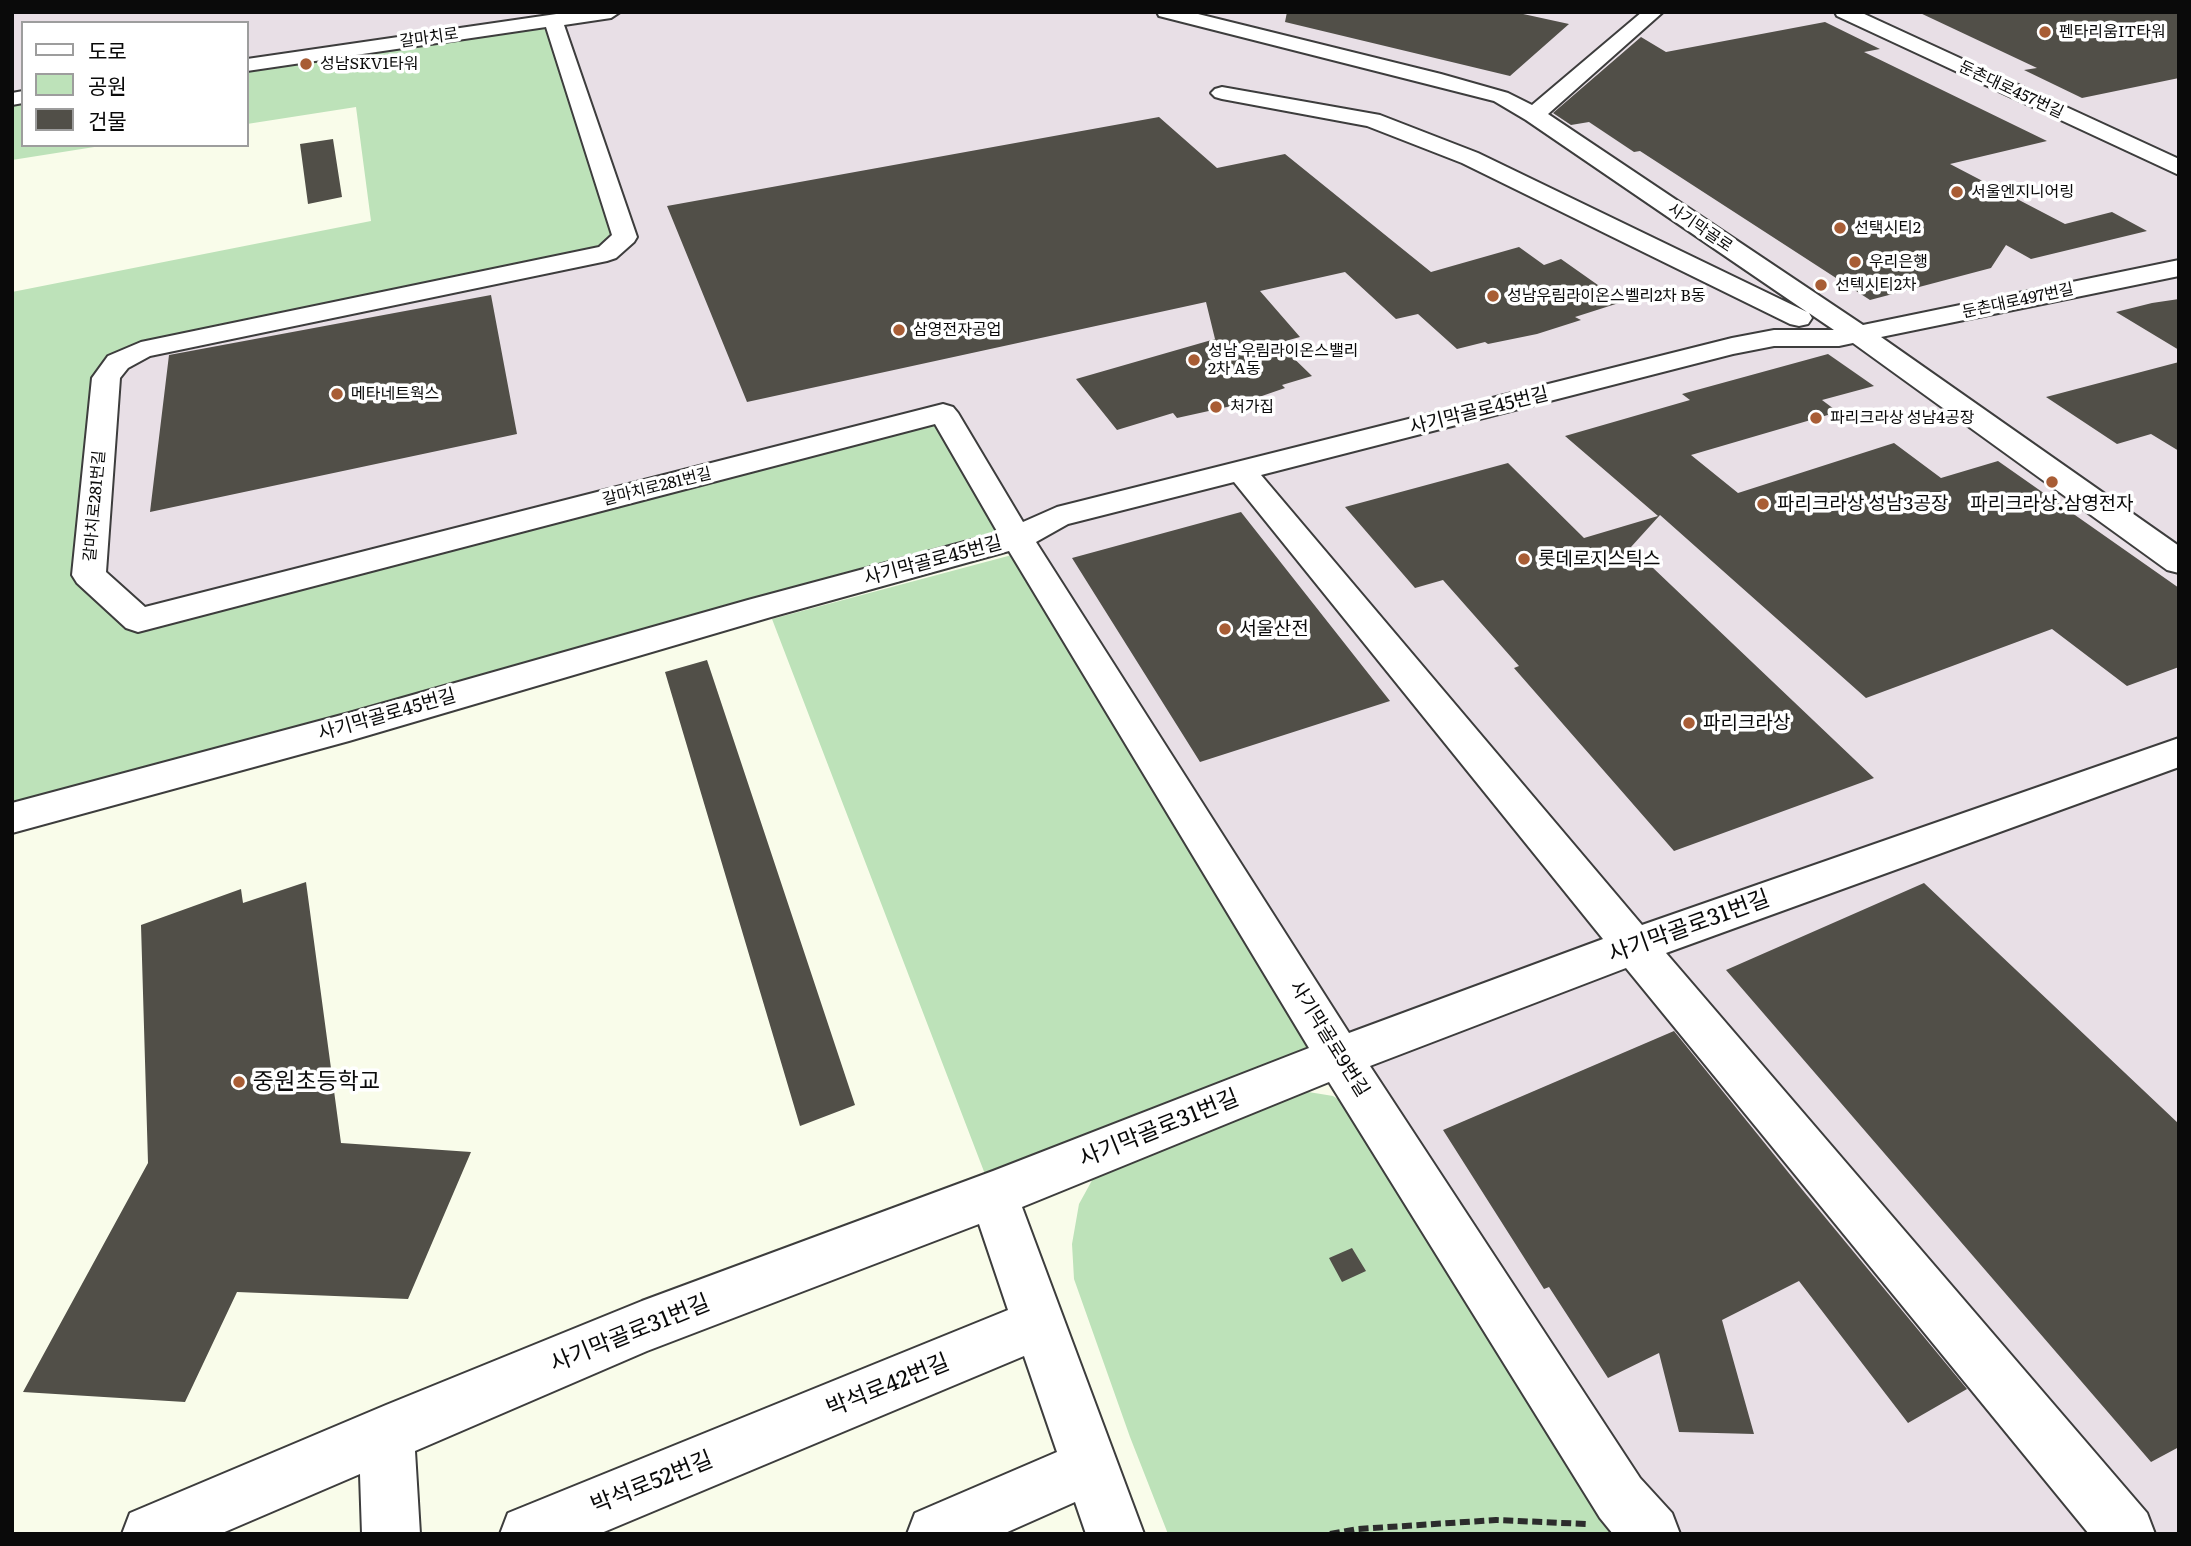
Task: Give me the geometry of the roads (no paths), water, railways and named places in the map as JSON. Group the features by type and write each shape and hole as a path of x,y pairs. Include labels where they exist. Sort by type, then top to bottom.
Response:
{"street":[{"name":"갈마치로","path":"248,65 611,12"},
{"name":"사기막골로","path":"1166,12 1501,97 1534,115 1848,336 2179,562"},
{"path":"1534,115 1654,12"},
{"name":"둔촌대로457번길","path":"1844,12 2179,168"},
{"name":"갈마치로281번길","path":"553,20 625,237 607,253 141,350 118,362 106,378 89,575 138,620 943,413 1017,538"},
{"path":"381,23 383,45"},
{"path":"1222,93 1372,120 1470,158 1848,336"},
{"name":"둔촌대로497번길","path":"1848,336 2179,268"},
{"name":"사기막골로45번길","path":"12,818 349,727 760,608 1017,538 1057,517 1732,346 1774,338 1848,336"},
{"path":"1242,472 2126,1534"},
{"name":"사기막골로9번길","path":"1017,538 1339,1057 1620,1498 1645,1527"},
{"name":"사기막골로31번길","path":"150,1534 642,1327 993,1195 1339,1057 1634,946 2179,752"},
{"path":"993,1195 1115,1534"},
{"name":"박석로42번길","path":"737,1448 1039,1324"},
{"path":"386,1433 391,1534"},
{"name":"박석로52번길","path":"529,1534 737,1448"},
{"path":"936,1534 1090,1466"}],"place":[{"name":"펜타리움IT타워","path":"2045,32"},
{"name":"성남SKV1타워","path":"306,64"},
{"name":"서울엔지니어링","path":"1957,192"},
{"name":"선택시티2","path":"1840,228"},
{"name":"우리은행","path":"1855,262"},
{"name":"선텍시티2차","path":"1821,285"},
{"name":"성남우림라이온스벨리2차 B동","path":"1493,296"},
{"name":"삼영전자공업","path":"899,330"},
{"name":"성남 우림라이온스밸리 2차 A동","path":"1194,360"},
{"name":"메타네트웍스","path":"337,394"},
{"name":"처가집","path":"1216,407"},
{"name":"파리크라상 성남4공장","path":"1816,418"},
{"name":"파리크라상.삼영전자","path":"2052,482"},
{"name":"파리크라상 성남3공장","path":"1763,504"},
{"name":"롯데로지스틱스","path":"1524,559"},
{"name":"서울산전","path":"1225,629"},
{"name":"파리크라상","path":"1689,723"},
{"name":"중원초등학교","path":"239,1082"}]}
